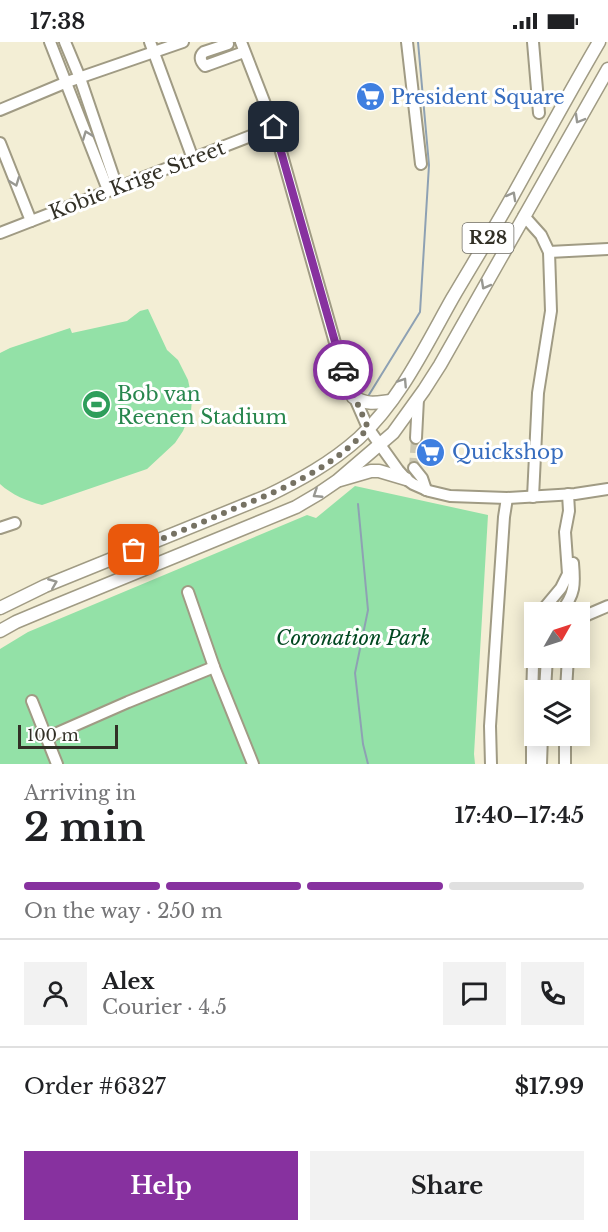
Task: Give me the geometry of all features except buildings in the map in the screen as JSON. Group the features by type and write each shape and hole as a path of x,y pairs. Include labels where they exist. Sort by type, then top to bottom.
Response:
{"main road":[{"name":"R28","path":"0,608 45,586 267,496 327,464 360,436 391,401 411,371 512,198 540,144 599,42"},
{"name":"R28","path":"0,632 46,609 280,514 308,500 337,481 393,433 440,365 608,69"},
{"path":"353,397 374,404 391,401"},
{"path":"337,481 371,471 406,479"}],"street":[{"path":"50,42 113,188"},
{"path":"64,42 80,78 113,188"},
{"path":"0,110 152,47 183,42"},
{"path":"407,42 421,164"},
{"path":"533,42 539,113"},
{"path":"228,44 204,52 200,59 202,64 208,65 243,47 274,127 343,372 368,428 406,479 426,490 450,496 533,497 608,489"},
{"path":"152,47 194,159"},
{"name":"Kobie Krige Street","path":"0,233 274,127"},
{"path":"0,143 31,221"},
{"path":"524,216 542,235 549,252 551,311 538,393 533,497"},
{"path":"549,252 608,249"},
{"path":"416,438 418,399"},
{"path":"414,468 422,478 426,490"},
{"path":"550,602 561,588 567,574 566,532 571,494"},
{"path":"568,602 574,586 571,545 576,512 571,494"},
{"path":"491,764 490,726 507,498"},
{"path":"0,528 15,524"},
{"path":"188,592 214,667 253,764"},
{"path":"590,614 608,606"},
{"path":"46,738 214,667"},
{"path":"532,764 533,668"},
{"path":"564,668 567,672"},
{"path":"567,668 567,680"},
{"path":"32,701 57,764"},
{"path":"541,764 542,746"},
{"path":"565,746 565,764"}],"green space":[{"name":"Bob van Reenen Stadium","path":"148,309 167,350 178,360 188,380 192,399 191,411 175,443 147,469 42,505 20,497 0,484 0,353 70,328 72,333 127,321 140,311"},
{"name":"Coronation Park","path":"355,486 488,515 475,764 0,764 0,649 28,632 307,515 316,518"}],"waterway":[{"path":"367,398 420,312 429,165 418,42"},
{"path":"358,504 368,610 355,673 363,744 368,764"}],"tunnel":[{"path":"414,468 416,438"}],"way so far":[{"path":"134,550 294,483 327,464 360,436 368,428 343,370"}],"place":[{"name":"President Square","path":"370,97"},
{"name":"Bob van Reenen Stadium","path":"96,405"},
{"name":"Quickshop","path":"431,452"}],"route":[{"path":"274,127 343,370"}]}
